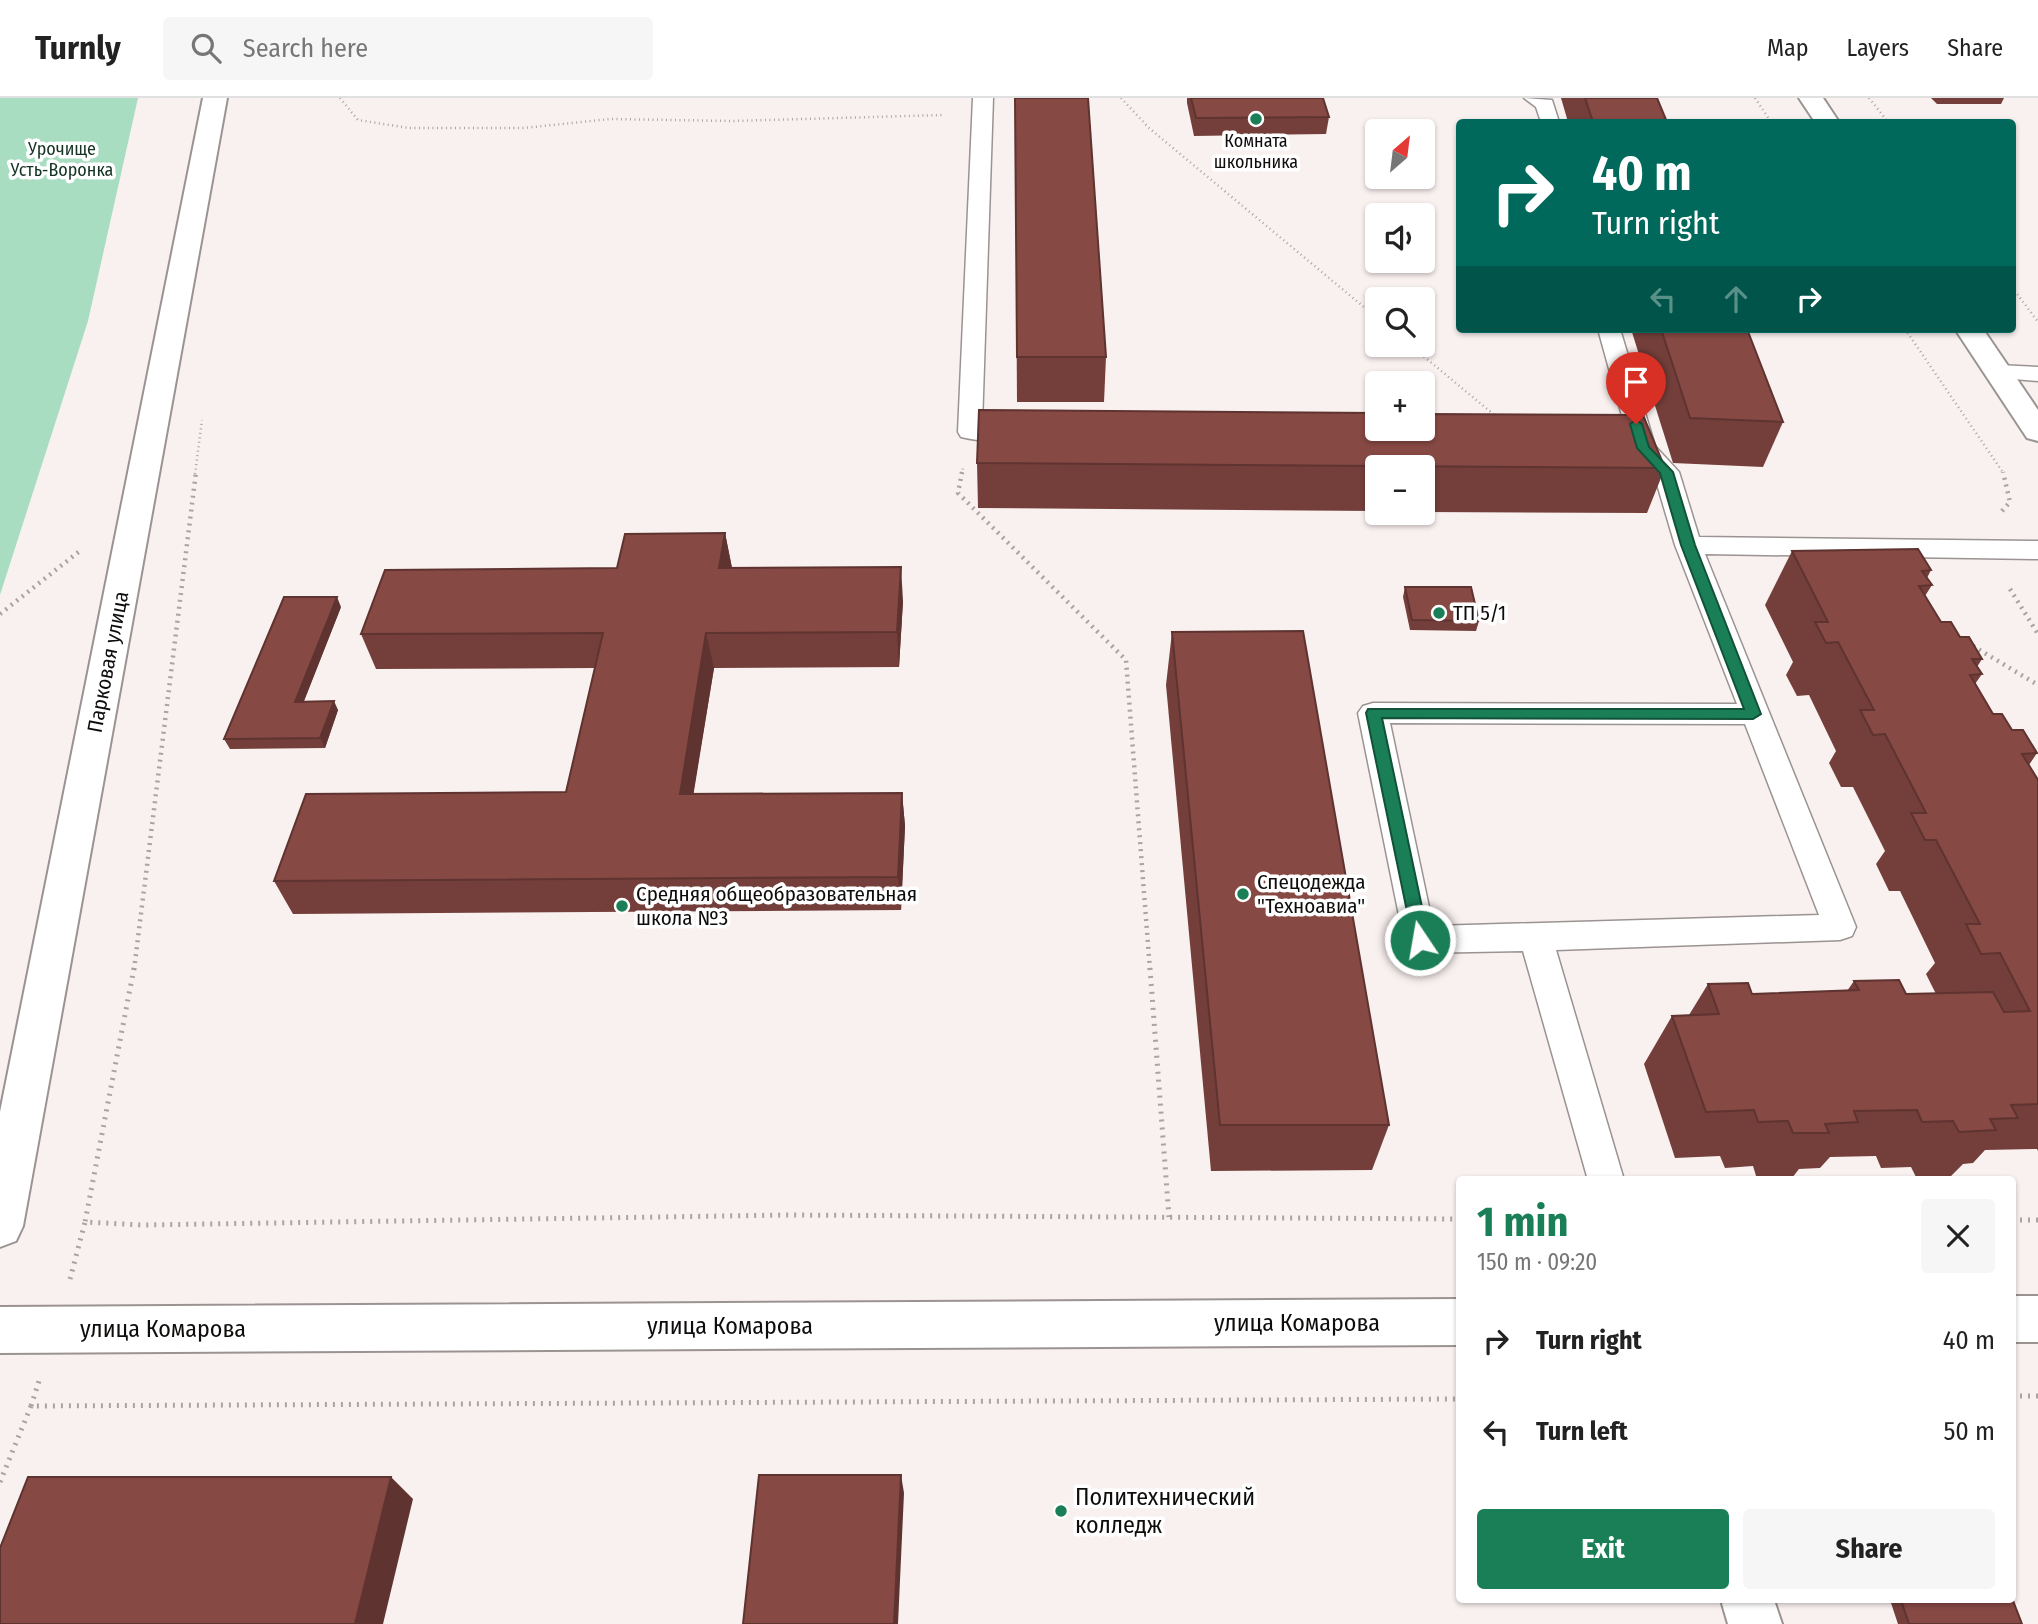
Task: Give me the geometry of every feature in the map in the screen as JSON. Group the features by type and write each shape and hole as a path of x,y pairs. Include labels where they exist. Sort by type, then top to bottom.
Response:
{"street":[{"name":"Парковая улица","path":"0,1226 215,98"},
{"path":"1811,98 1825,119"},
{"path":"1972,333 2038,432"},
{"path":"2016,1319 2038,1319"},
{"name":"улица Комарова","path":"0,1330 1456,1322"},
{"path":"1749,1603 1755,1624"}],"lane":[{"path":"1534,98 1545,104 1549,119"},
{"path":"983,106 970,432 1039,433"},
{"path":"1610,333 1643,448 1666,472 1688,545 1840,927 1420,940 1373,713 1753,714"},
{"path":"1998,372 2038,374"},
{"path":"1602,447 1643,448"},
{"path":"1688,545 2038,550"},
{"path":"1536,937 1605,1176"}],"path":[{"path":"340,98 358,120 410,128 524,128 623,119 733,121 983,106"},
{"path":"1121,98 1149,128 1365,307"},
{"path":"1755,98 1769,119"},
{"path":"1869,98 1886,119"},
{"path":"2016,292 2038,322"},
{"path":"1908,333 2004,474 2010,502 1992,524 1986,550 2038,634"},
{"path":"1425,357 1504,422"},
{"path":"203,414 131,993 85,1222 142,1225 788,1215 1456,1219"},
{"path":"970,432 958,493 1126,660 1169,1217"},
{"path":"0,614 51,572 138,508"},
{"path":"1970,644 2038,685"},
{"path":"2016,1220 2038,1220"},
{"path":"2016,1396 2038,1396"},
{"path":"0,1482 31,1406 1456,1399"}],"green space":[{"name":"Урочище Усть-Воронка","path":"0,98 138,98 88,321 0,595"}],"building":[{"path":"1015,98 1088,98 1106,357 1017,357"},
{"path":"1191,98 1323,98 1329,117 1196,118"},
{"path":"1585,98 1657,98 1666,119 1592,119"},
{"path":"1662,333 1749,333 1783,422 1690,418"},
{"path":"979,410 1365,413 1365,441 1435,441 1435,414 1643,415 1665,468 1435,466 1435,455 1365,455 1365,466 977,463"},
{"path":"725,533 719,568 901,567 897,632 706,633 680,794 902,793 898,877 274,881 306,794 566,792 603,633 361,634 385,570 617,568 625,534"},
{"path":"1918,549 1931,570 1922,571 1932,585 1919,586 1941,622 1951,622 1960,637 1969,637 1982,659 1972,659 1982,674 1970,675 1993,714 2002,714 2012,730 2023,730 2037,753 2022,754 2038,780 2038,1104 2011,1105 2018,1118 1990,1119 1996,1130 1959,1132 1953,1121 1922,1122 1917,1110 1854,1111 1858,1122 1825,1124 1829,1133 1793,1133 1788,1121 1758,1122 1754,1110 1706,1112 1672,1016 1719,1014 1708,984 1748,983 1752,994 1859,990 1854,981 1899,980 1906,994 1993,992 2004,1012 2030,1011 2000,953 1981,954 1966,924 1980,924 1936,840 1925,840 1911,813 1926,813 1885,734 1873,735 1860,710 1874,710 1838,642 1826,643 1815,622 1828,622 1792,551"},
{"name":"ТП 5/1","path":"1405,587 1471,587 1479,621 1412,620"},
{"path":"284,597 337,597 295,702 334,701 320,738 224,739"},
{"path":"1303,631 1389,1125 1220,1125 1172,632"},
{"path":"759,1475 901,1475 894,1624 743,1624"},
{"path":"28,1477 391,1477 355,1624 0,1624 0,1548"},
{"path":"1902,1603 2014,1603 2022,1624 1909,1624"}],"place":[{"name":"Комната школьника","path":"1256,119"},
{"name":"ТП 5/1","path":"1439,613"},
{"name":"Спецодежда \"Техноавиа\"","path":"1243,894"},
{"name":"Средняя общеобразовательная школа №3","path":"622,906"},
{"name":"Политехнический колледж","path":"1061,1511"}],"route":[{"path":"1420,940 1373,713 1753,714 1688,545 1666,472 1643,448 1636,424"}]}
